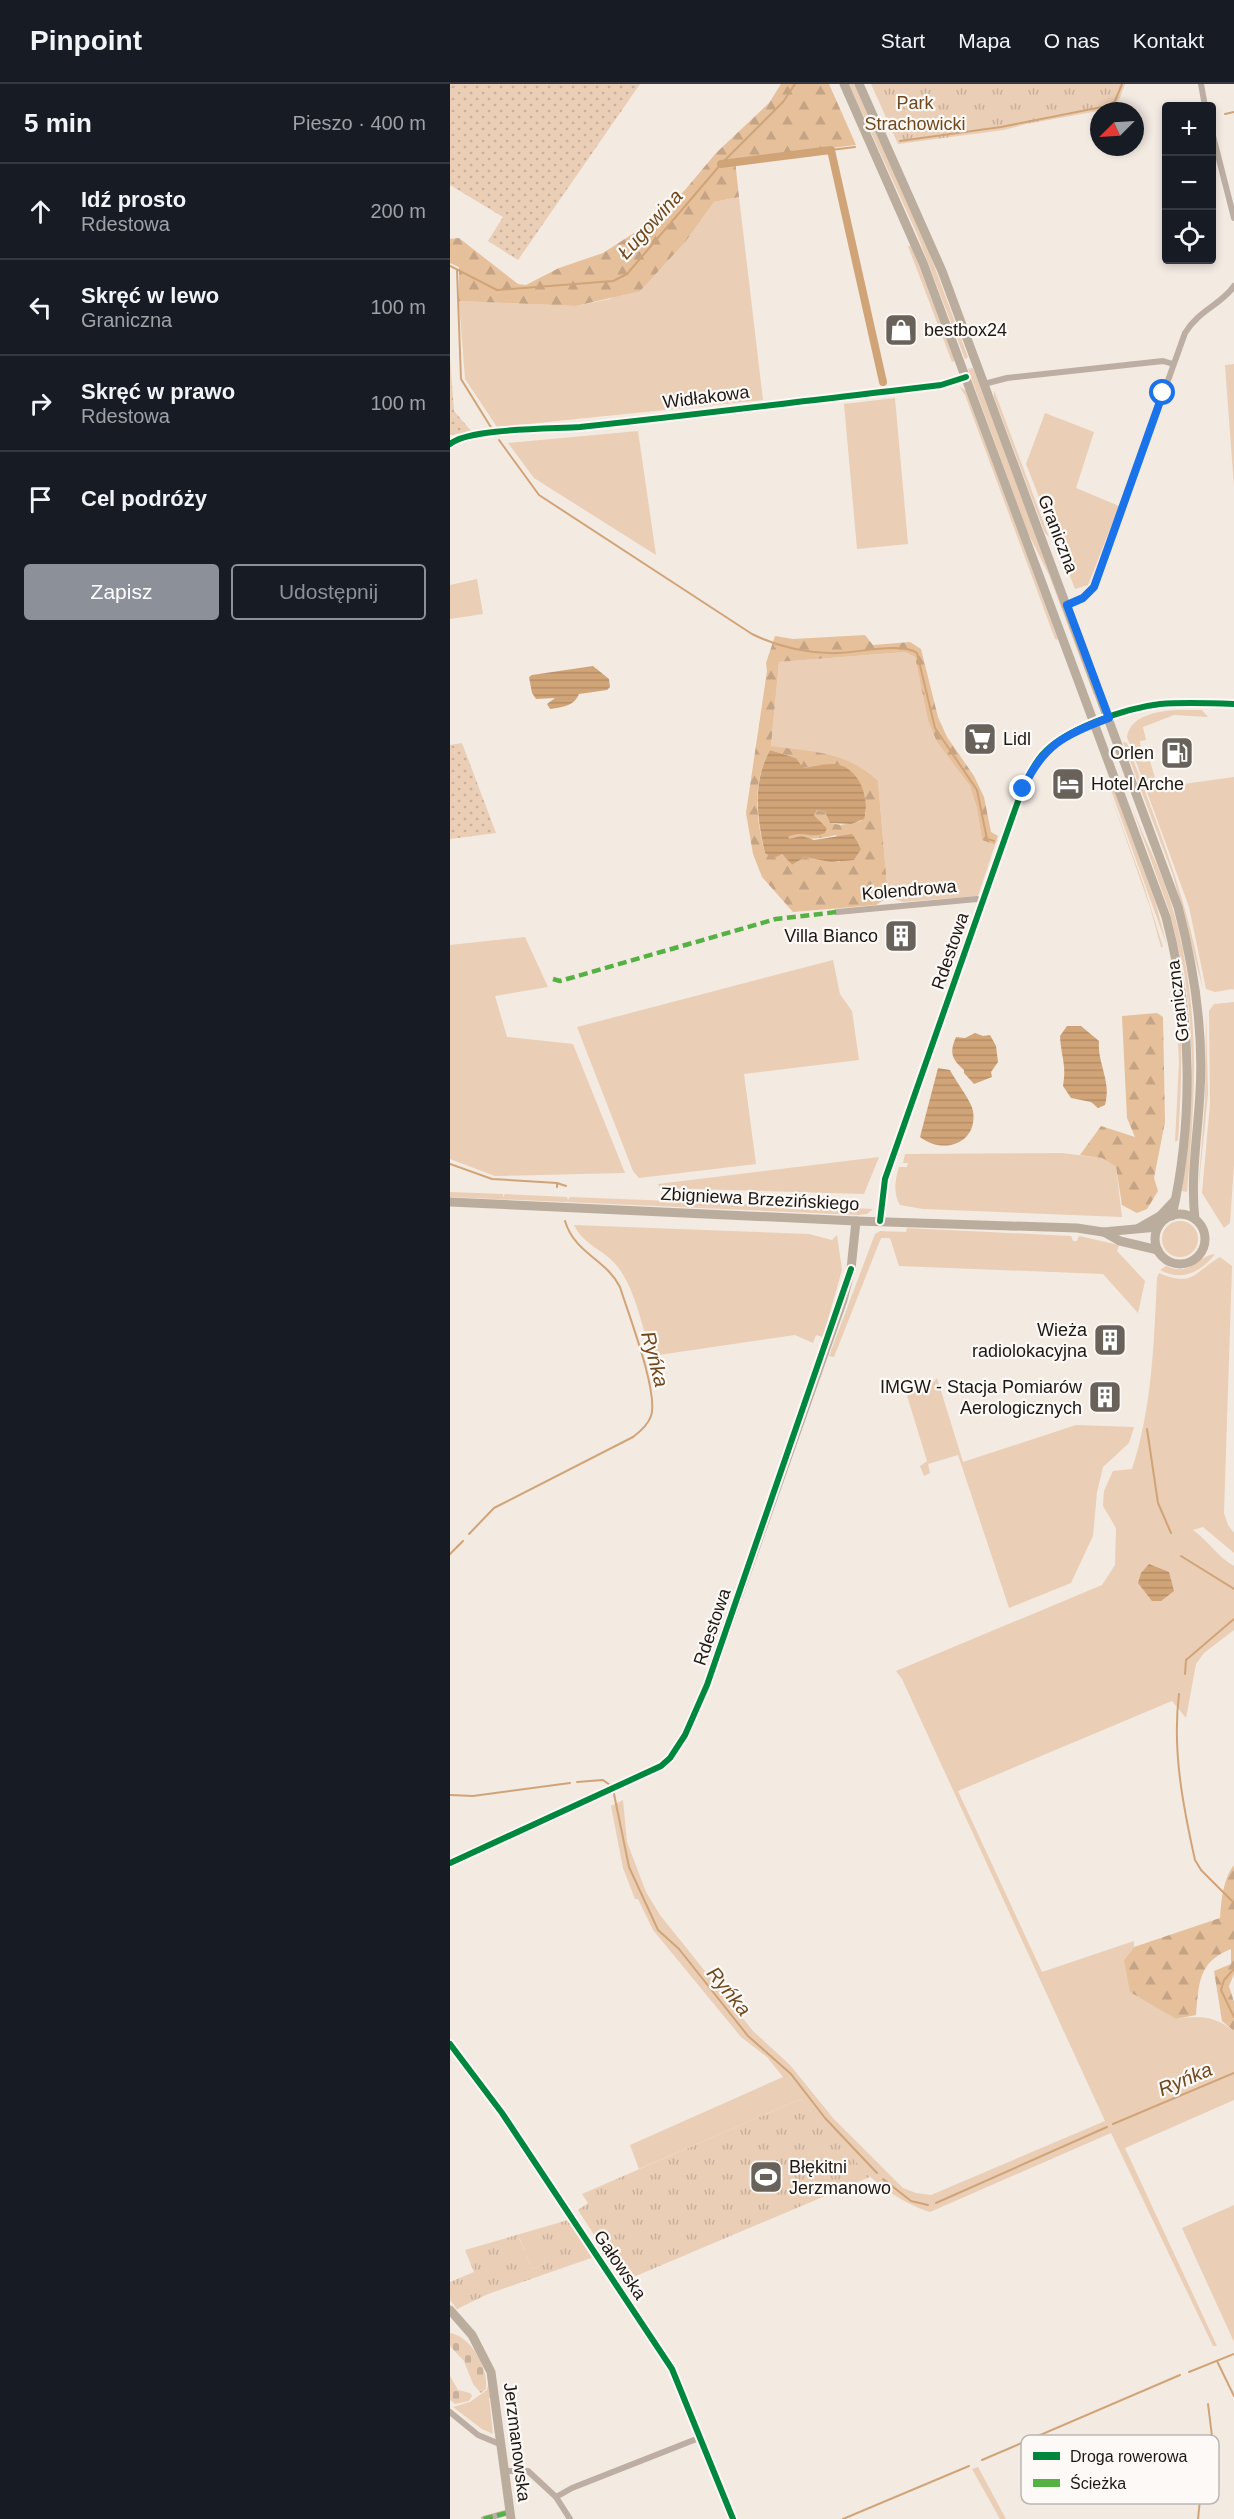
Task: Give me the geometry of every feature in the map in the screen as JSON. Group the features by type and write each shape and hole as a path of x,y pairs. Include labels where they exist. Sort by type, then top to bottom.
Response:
{"main road":[{"name":"Graniczna","path":"844,84 909,227 1157,889 1172,940 1181,987 1187,1067 1176,1198 1172,1216"},
{"name":"Graniczna","path":"860,84 920,218 1170,883 1193,973 1201,1060 1193,1200 1195,1219"},
{"path":"1132,1230 1154,1221 1176,1198"},
{"name":"Zbigniewa Brzezińskiego","path":"450,1202 856,1221 1077,1228 1104,1232 1158,1227"},
{"path":"1186,1215 1195,1219 1204,1231 1205,1240 1198,1257 1191,1262 1174,1264 1158,1250 1155,1238 1158,1227 1172,1216 1186,1215"},
{"name":"Rdestowa","path":"450,1863 661,1766 677,1749 711,1676 843,1300 851,1269 856,1221"},
{"name":"Zbigniewa Brzezińskiego","path":"1104,1232 1120,1241 1158,1250"},
{"name":"Jerzmanowska","path":"450,2310 472,2335 491,2372 510,2515"}],"street":[{"path":"1201,84 1204,102"},
{"path":"1216,148 1234,218"},
{"path":"1067,605 1083,598 1094,587 1126,503 1173,364 1191,324 1200,313 1227,295 1234,286"},
{"path":"984,384 1016,377 1163,361 1173,364"},
{"name":"Widłakowa","path":"450,444 459,438 479,435 579,427 891,392 941,385 966,377"},
{"name":"Rdestowa","path":"880,1221 885,1179 1023,789 1034,766 1055,743 1109,718 1158,705 1234,704"},
{"name":"Kolendrowa","path":"837,912 977,899 983,902"},
{"name":"Gałowska","path":"450,2044 496,2104 672,2369 733,2519"},
{"path":"450,2412 478,2435 502,2445"},
{"path":"556,2497 572,2488 699,2438"},
{"path":"505,2471 528,2471 556,2497 570,2519"},
{"path":"484,2519 510,2515"}],"green space":[{"path":"450,84 640,84 518,260 488,241 503,217 450,185"},
{"path":"781,84 829,84 856,145 735,160 739,197 714,202 686,241 640,291 576,306 459,301 459,267 450,263 450,239 459,238 518,284 526,285 559,268 603,253 648,224 685,190 716,153 769,103"},
{"path":"849,84 854,84 928,249 968,357 965,359 917,234"},
{"name":"Park Strachowicki","path":"871,84 1125,84 1117,102 1090,102 1090,113 1004,130 898,144"},
{"path":"739,197 763,400 497,427 465,379 459,301 576,306 610,299 686,241 714,202"},
{"path":"908,246 911,246 916,258 955,361 952,362"},
{"path":"450,357 454,411 472,432 450,435"},
{"path":"1234,364 1234,487 1225,365"},
{"path":"973,368 1094,695 1049,575 1028,533 968,369"},
{"path":"959,386 966,391 1058,640 1055,639 965,395"},
{"path":"994,390 1049,537 1045,533 994,397"},
{"path":"895,398 908,544 857,549 844,404"},
{"path":"1045,413 1094,432 1076,488 1119,506 1088,585 1075,589 1026,464"},
{"path":"638,431 656,555 534,478 508,443"},
{"path":"477,579 483,614 450,619 450,585"},
{"path":"865,635 873,645 910,642 921,649 938,717 947,737 974,776 984,797 991,832 998,836 995,845 982,840 977,809 970,786 937,742 928,721 915,657 905,652 779,662 771,746 841,758 866,771 878,781 888,897 876,905 793,912 762,877 753,854 746,813 767,671 766,663 775,636 793,639","holes":["770,750 796,758 802,768 812,767 864,792 866,813 861,821 841,825 830,823 825,812 817,810 814,815 827,828 825,833 788,836 788,839 800,839 836,835 840,862 805,857 792,865 782,854 765,853 759,827 757,801 764,762"]},
{"path":"905,652 915,657 928,721 937,742 970,786 977,809 982,840 995,845 978,896 903,902 888,897 878,781 771,746 779,662"},
{"path":"1202,710 1208,717 1174,715 1143,727 1146,740 1140,741 1142,762 1150,761 1155,778 1169,786 1234,777 1234,991 1233,989 1215,992 1206,989 1189,907 1127,737 1129,729 1141,718 1157,712"},
{"path":"1123,742 1127,743 1171,864 1197,957 1203,989 1173,875"},
{"path":"462,743 496,833 450,839 450,745"},
{"path":"1114,789 1156,904 1167,946 1111,790"},
{"path":"1109,791 1144,886 1163,947 1161,947 1150,907"},
{"path":"1128,797 1168,894 1181,940 1187,976 1192,1011 1194,1082 1187,1192 1182,1191 1192,1065 1190,1020 1184,971 1170,913"},
{"path":"525,937 548,987 495,996 507,1037 573,1044 625,1173 495,1176 450,1159 450,945"},
{"path":"833,960 840,994 852,1011 859,1060 744,1074 756,1164 639,1178 633,1171 577,1027"},
{"path":"1234,1002 1234,1165 1230,1223 1224,1228 1202,1193 1210,1104 1209,1011 1214,1004"},
{"path":"1176,1005 1179,1006 1181,1073 1178,1140 1175,1142 1179,1062"},
{"path":"1206,1012 1208,1094 1198,1193 1205,1100"},
{"path":"1157,1013 1163,1017 1165,1122 1154,1178 1158,1191 1147,1209 1137,1213 1122,1205 1116,1167 1102,1158 1080,1155 1101,1126 1135,1137 1127,1118 1122,1016"},
{"path":"1062,1153 1102,1158 1116,1167 1122,1217 923,1209 900,1205 896,1196 899,1167 907,1167 908,1163 903,1163 905,1154"},
{"path":"879,1157 864,1194 660,1188 658,1184"},
{"path":"450,1192 503,1194 503,1197 505,1194 567,1197 568,1200 570,1197 873,1209 867,1214 858,1215 450,1197"},
{"path":"1180,1221 1193,1226 1198,1239 1193,1252 1180,1257 1167,1252 1162,1239 1167,1226"},
{"path":"574,1225 809,1234 832,1240 837,1235 842,1270 823,1337 816,1335 813,1343 795,1335 652,1356 630,1287 613,1261 588,1243"},
{"path":"907,1228 1071,1236 1073,1241 1077,1241 1079,1236 1119,1245 1117,1251 1145,1281 1138,1313 1103,1274 899,1266 890,1238 881,1238 834,1357 829,1356 875,1234 880,1231 906,1232"},
{"path":"1215,1254 1204,1266 1190,1273 1176,1275 1160,1270 1166,1266 1174,1269 1187,1268"},
{"path":"1220,1257 1232,1266 1224,1513 1234,1533 1234,1553 1203,1527 1193,1530 1234,1566 1234,1630 1204,1653 1196,1664 1186,1718 1172,1701 958,1791 1042,1972 1134,1941 1134,1947 1124,1960 1155,2006 1176,2019 1206,2018 1220,2022 1234,2031 1234,2100 1125,2148 1217,2346 1213,2346 1111,2133 930,2212 910,2204 874,2180 842,2149 801,2099 639,2169 630,2145 783,2077 767,2057 741,2037 653,1930 638,1899 635,1899 623,1868 611,1806 623,1800 627,1842 646,1892 660,1915 753,2031 790,2065 833,2118 903,2188 931,2195 1105,2121 902,1679 896,1671 1102,1585 1115,1565 1116,1528 1103,1506 1104,1491 1113,1471 1132,1469 1139,1446 1151,1375 1157,1278 1159,1273 1180,1279 1193,1276"},
{"path":"937,1378 963,1462 1076,1425 1134,1427 1129,1443 1103,1467 1097,1492 1093,1536 1071,1583 1009,1608 958,1455 928,1464 930,1473 924,1476 920,1466 927,1461 905,1389 933,1382"},
{"path":"1234,1865 1234,1974 1229,1986 1234,2002 1234,2031 1222,2021 1214,1971 1231,1964 1231,1949 1220,1954 1206,1967 1200,1983 1196,2015 1176,2019 1130,1992 1124,1960 1134,1947 1220,1918 1225,1883"},
{"path":"801,2099 823,2127 870,2177 624,2281 578,2210 588,2203 582,2194"},
{"path":"1234,2205 1234,2342 1182,2228"},
{"path":"568,2220 594,2257 488,2294 457,2309 450,2300 450,2282 474,2272 465,2250","holes":["533,2232 546,2263 532,2269 519,2238"]},
{"path":"533,2231 546,2263 532,2269 519,2237"},
{"path":"450,2333 465,2340 477,2355 485,2372 486,2381 486,2389 481,2393 473,2384 464,2361 450,2346"},
{"path":"450,2376 458,2390 470,2393 472,2396 469,2401 455,2404 450,2400"},
{"path":"489,2380 493,2434 482,2429 453,2407 470,2402 487,2390"},
{"path":"978,2467 1006,2519 1000,2519 972,2469"}],"shaded area":[{"path":"593,666 609,679 610,687 607,690 579,694 564,707 550,709 547,704 555,698 536,699 532,693 529,677 532,675"},
{"path":"770,750 796,758 803,768 832,764 849,770 855,776 864,792 866,811 864,819 851,824 830,823 825,812 817,810 814,815 827,828 825,833 820,835 797,834 788,837 788,839 802,836 814,840 852,834 861,849 854,860 831,862 805,857 792,865 782,854 774,858 765,853 758,814 758,788 764,762"},
{"path":"1067,1026 1081,1026 1099,1041 1107,1097 1105,1105 1098,1108 1091,1102 1071,1098 1063,1086 1064,1066 1060,1036"},
{"path":"975,1033 983,1036 990,1035 996,1046 998,1062 991,1072 992,1077 974,1084 954,1059 952,1052 956,1037 965,1038"},
{"path":"938,1068 950,1070 973,1111 970,1132 957,1143 948,1145 939,1145 920,1137"},
{"path":"1149,1564 1169,1572 1174,1591 1161,1601 1152,1601 1138,1583 1141,1573"}],"waterway":[{"name":"Ługowina","path":"450,266 497,290 613,281 627,274 721,164 783,102 795,84"},
{"path":"900,141 1001,127 1107,106 1115,101 1122,84"},
{"path":"1225,114 1234,112"},
{"path":"831,150 855,147"},
{"path":"721,164 831,150 883,382"},
{"path":"457,270 461,379 492,429"},
{"path":"499,440 539,495 752,634 789,648 809,651 838,653 899,648 917,653 935,728 977,790 987,839 994,841"},
{"name":"Ryńka","path":"450,1164 492,1179 557,1183 557,1187"},
{"path":"557,1183 566,1186"},
{"name":"Ryńka","path":"469,1534 494,1508 633,1437 644,1428 651,1416 651,1390 647,1372 620,1287 614,1277 576,1241 565,1221"},
{"path":"1147,1429 1158,1503 1171,1533"},
{"name":"Ryńka","path":"450,1554 463,1541"},
{"path":"1181,1556 1234,1589"},
{"path":"1185,1674 1186,1660 1234,1619"},
{"path":"1179,1694 1178,1757 1183,1799 1195,1860 1201,1870 1234,1903"},
{"name":"Ryńka","path":"577,1782 603,1780 610,1785"},
{"name":"Ryńka","path":"450,1795 473,1796 570,1783"},
{"name":"Ryńka","path":"614,1794 629,1867 658,1930 679,1949 748,2036 791,2074 825,2118 877,2173"},
{"path":"1234,1969 1224,1980 1221,1990 1234,2017"},
{"name":"Ryńka","path":"1113,2124 1234,2073"},
{"name":"Ryńka","path":"936,2203 1107,2127"},
{"name":"Ryńka","path":"883,2179 911,2201 928,2205"},
{"path":"1189,2372 1234,2354"},
{"path":"1217,2361 1234,2396"},
{"path":"1040,2435 1180,2375"},
{"path":"1208,2404 1212,2435"},
{"path":"982,2460 1021,2443"},
{"path":"843,2519 969,2466"},
{"path":"1198,2519 1200,2504"}],"marked path":[{"path":"553,979 560,981 776,919 837,912"},
{"path":"484,2519 510,2512"}],"cycle path":[{"path":"450,444 460,439 492,432 580,427 697,414 941,385 966,377"},
{"path":"880,1221 885,1179 1018,801 1037,762 1052,746 1080,728 1130,710 1169,703 1234,704"},
{"path":"450,1863 661,1766 670,1758 685,1735 707,1685 851,1269"},
{"path":"450,2044 502,2113 672,2369 733,2519"}],"place":[{"name":"bestbox24","path":"901,330"},
{"name":"Lidl","path":"980,739"},
{"name":"Orlen","path":"1177,753"},
{"name":"Hotel Arche","path":"1068,784"},
{"name":"Villa Bianco","path":"901,936"},
{"name":"Wieża radiolokacyjna","path":"1110,1340"},
{"name":"IMGW - Stacja Pomiarów Aerologicznych","path":"1105,1397"},
{"name":"Błękitni Jerzmanowo","path":"766,2177"}],"route":[{"path":"1023,789 1037,761 1055,743 1083,728 1109,718 1067,605 1083,598 1094,587 1126,503 1163,393"}]}
